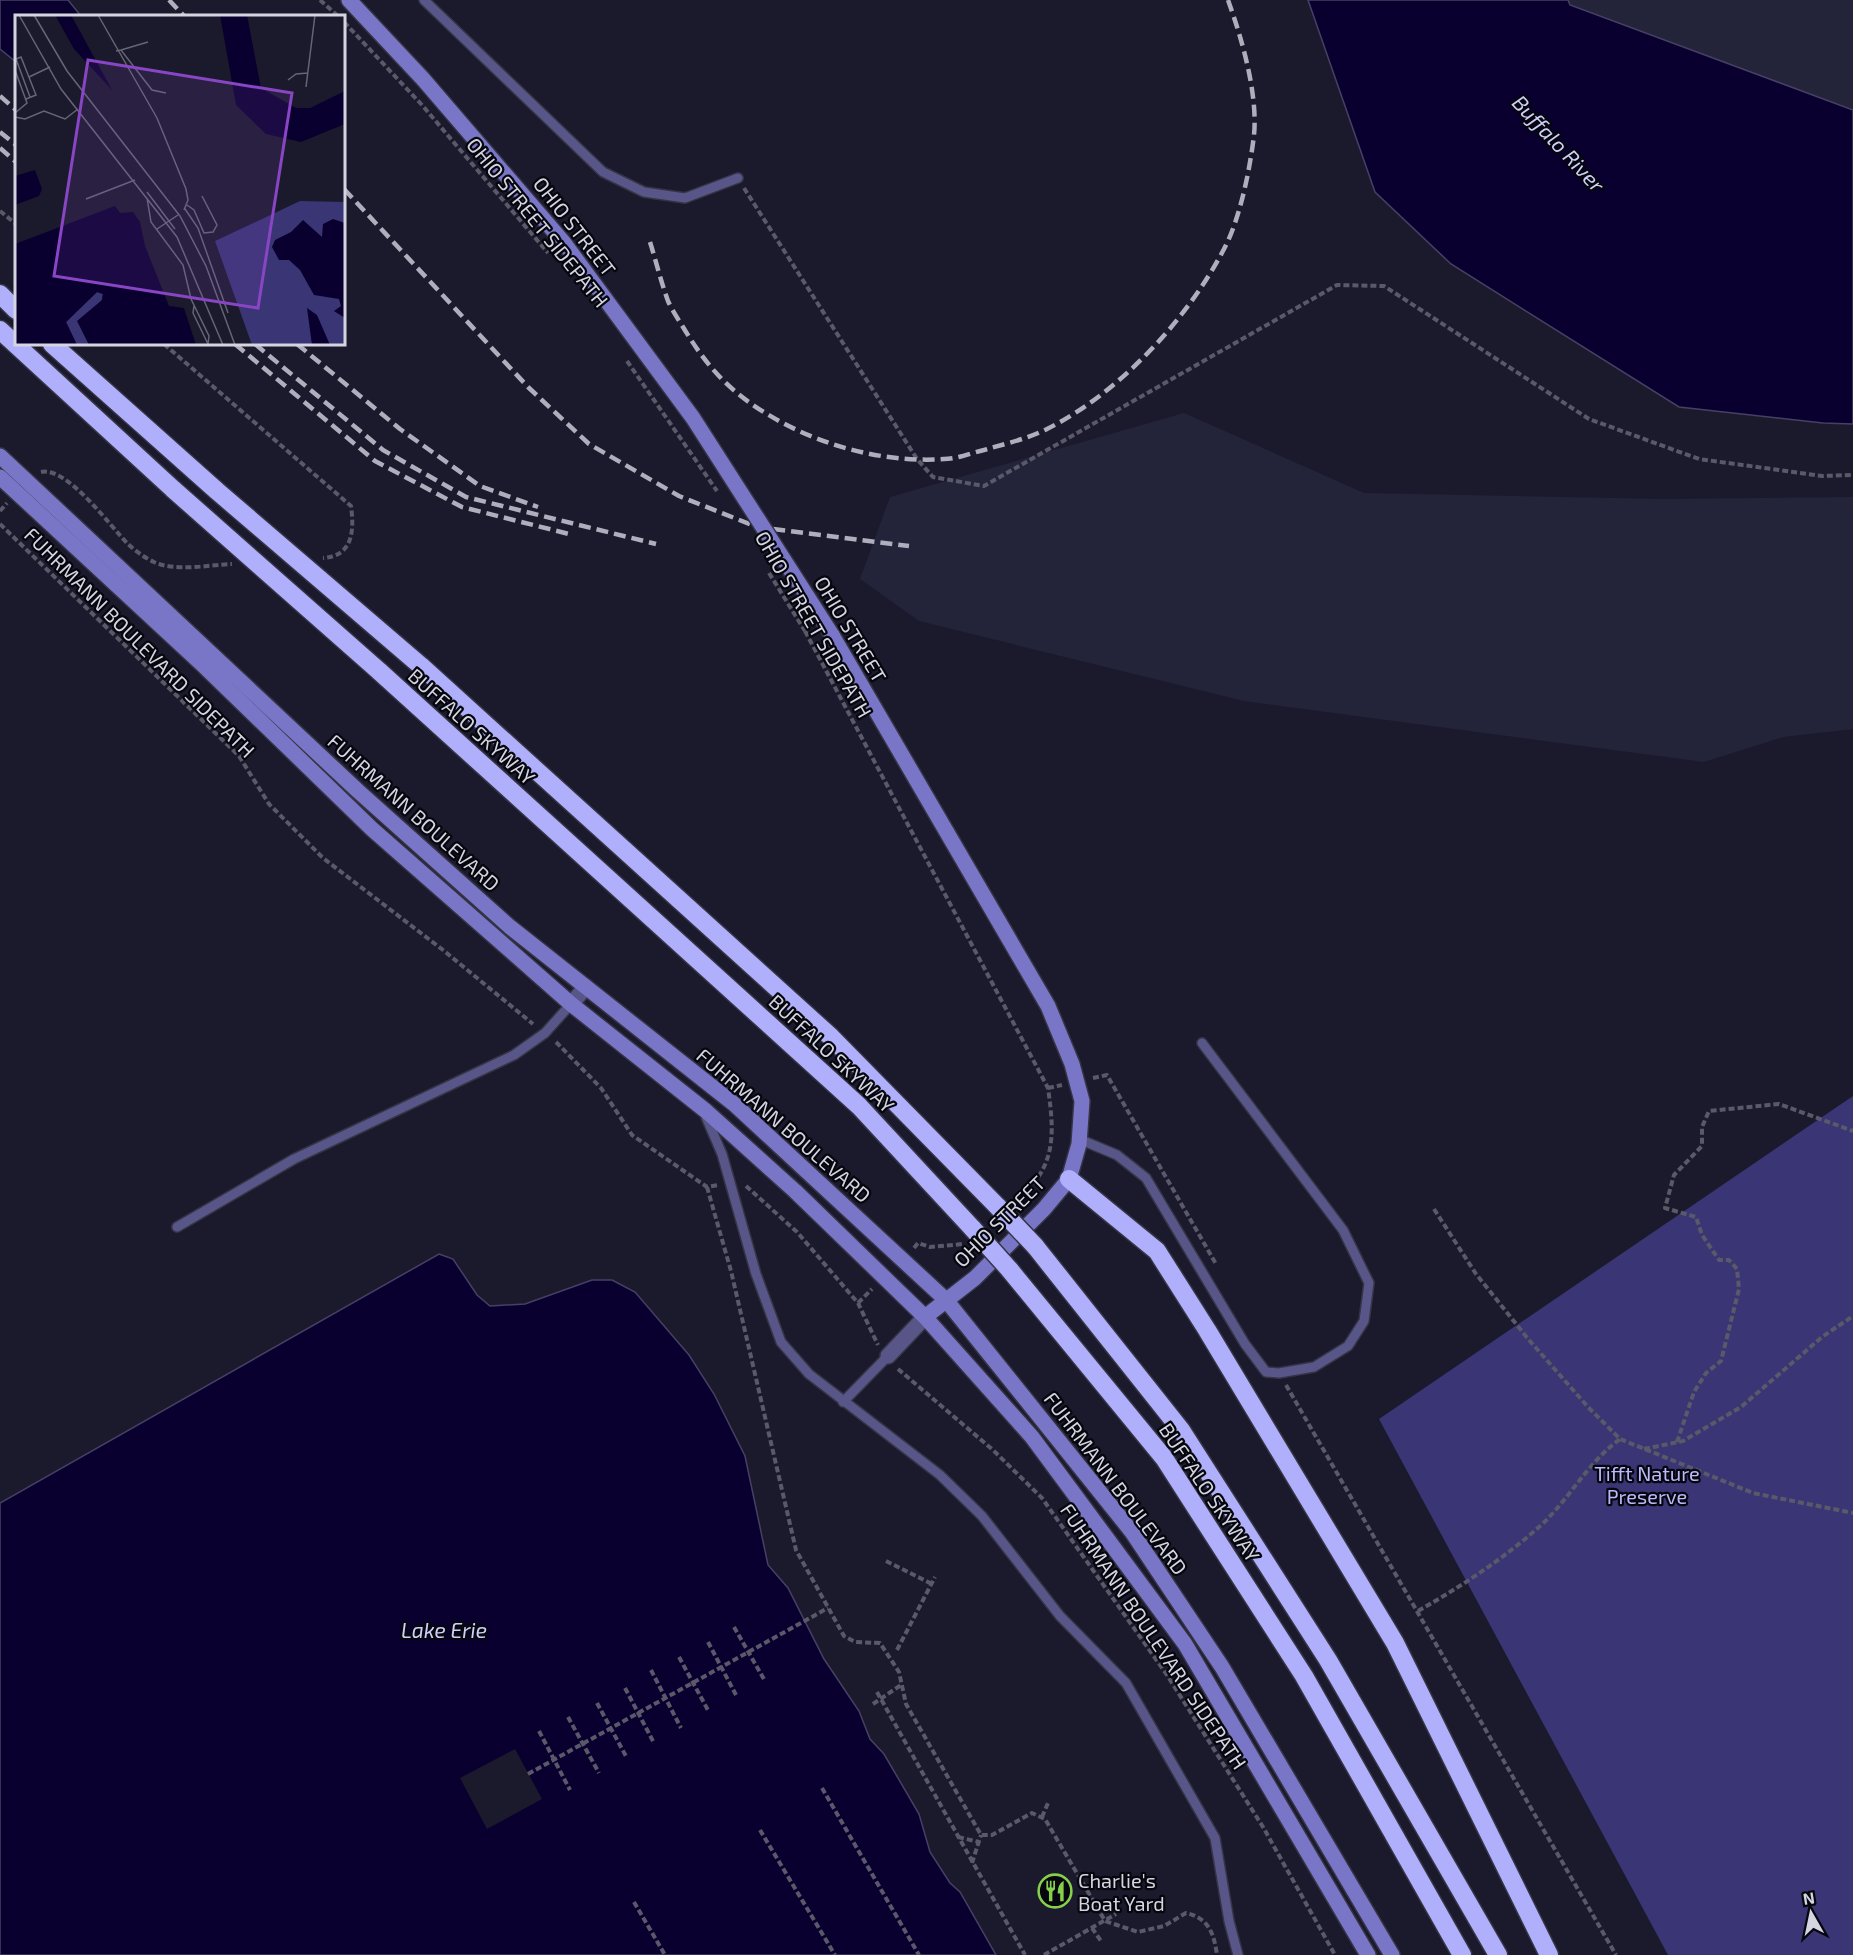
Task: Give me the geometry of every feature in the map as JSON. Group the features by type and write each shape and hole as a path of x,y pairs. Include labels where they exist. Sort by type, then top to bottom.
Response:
{"highway":[{"path":"0,294 15,308"},
{"name":"BUFFALO SKYWAY","path":"0,330 15,344"},
{"name":"BUFFALO SKYWAY","path":"16,345 174,490 379,671 859,1106 972,1233 1009,1269 1164,1458 1304,1676 1462,1955"},
{"name":"BUFFALO SKYWAY","path":"53,345 217,491 421,666 831,1037 1006,1205 1035,1246 1180,1430 1328,1660 1498,1955"},
{"path":"1069,1179 1157,1251 1207,1330 1395,1643 1549,1955"}],"street":[{"name":"OHIO STREET","path":"349,0 430,87 564,243 693,418 832,635 1048,1006 1072,1064 1082,1101 1079,1139 1069,1179 1044,1209 982,1270 926,1317"},
{"name":"FUHRMANN BOULEVARD","path":"0,456 358,791 510,927 734,1104 946,1300 1132,1532 1222,1667 1392,1955"},
{"name":"FUHRMANN BOULEVARD","path":"0,477 205,667 372,829 571,1004 698,1105 795,1191 926,1317 1032,1437 1185,1644 1368,1955"},
{"path":"571,1004 585,987"},
{"path":"888,1356 926,1317"}],"lane":[{"path":"424,0 603,172 644,192 685,198 738,178"},
{"path":"177,1227 294,1159 514,1055 545,1033 571,1004"},
{"path":"1079,1139 1117,1155 1146,1178 1245,1344 1266,1372 1279,1373 1314,1367 1348,1346 1364,1321 1369,1283 1343,1230 1202,1043"},
{"path":"698,1105 711,1125 722,1154 756,1274 781,1342 809,1374 940,1475 982,1516 1060,1616 1126,1683 1215,1838 1229,1921 1238,1955"},
{"path":"843,1402 888,1356"}],"path":[{"path":"320,0 337,15"},
{"name":"OHIO STREET SIDEPATH","path":"345,23 430,114 551,257"},
{"path":"738,178 917,459 933,477 984,486 1337,285 1384,286 1588,419 1699,459 1822,476 1853,476"},
{"path":"0,211 15,223"},
{"path":"622,354 719,494"},
{"name":"FUHRMANN BOULEVARD SIDEPATH","path":"0,524 239,756 269,804 322,858 416,928 527,1019"},
{"name":"OHIO STREET SIDEPATH","path":"767,570 805,631 1048,1088 1053,1120 1050,1157 1030,1190 1006,1205"},
{"path":"556,1043 601,1088 632,1135 707,1187 731,1271 796,1550 844,1636 855,1641 880,1643 899,1672 906,1704 981,1835 972,1864"},
{"path":"1103,1076 1107,1075 1219,1269"},
{"path":"1048,1088 1054,1086"},
{"path":"1677,1442 1694,1392 1706,1373 1721,1361 1739,1289 1737,1269 1729,1260 1719,1260 1702,1235 1696,1217 1665,1208 1674,1176 1702,1146 1702,1127 1709,1111 1779,1104 1853,1131"},
{"path":"740,1183 753,1190 797,1232 858,1303 877,1343"},
{"path":"707,1187 723,1185"},
{"path":"1434,1209 1476,1274 1529,1340 1588,1407 1620,1439 1753,1493 1853,1513"},
{"path":"916,1245 943,1248 962,1245 972,1233"},
{"path":"858,1303 876,1286"},
{"path":"1644,1450 1677,1442 1741,1407 1822,1336 1853,1316"},
{"name":"FUHRMANN BOULEVARD SIDEPATH","path":"901,1373 993,1450 1042,1498 1180,1695 1263,1827 1335,1955"},
{"path":"1284,1382 1616,1955"},
{"path":"1418,1611 1467,1583 1540,1526 1604,1450 1620,1439"},
{"path":"886,1561 932,1584"},
{"path":"897,1650 935,1578"},
{"path":"528,1774 828,1608"},
{"path":"734,1627 765,1681"},
{"path":"708,1642 736,1695"},
{"path":"679,1657 709,1712"},
{"path":"651,1671 681,1728"},
{"path":"873,1704 901,1685"},
{"path":"624,1688 654,1743"},
{"path":"877,1692 1025,1955"},
{"path":"597,1703 627,1758"},
{"path":"568,1717 599,1773"},
{"path":"539,1731 570,1790"},
{"path":"822,1788 919,1955"},
{"path":"1042,1817 1048,1803"},
{"path":"981,1835 992,1834 1032,1813 1042,1817 1105,1921 1138,1932 1164,1926 1186,1913 1197,1916 1213,1931 1217,1955"},
{"path":"760,1830 835,1955"},
{"path":"957,1837 979,1842"},
{"path":"634,1902 665,1955"},
{"path":"1044,1955 1116,1914"},
{"path":"1092,1928 1101,1941"}],"shaded area":[{"path":"1568,0 1853,0 1853,110 1570,5"},
{"path":"1184,413 1364,493 1664,499 1853,497 1853,729 1783,737 1704,762 1244,701 919,621 860,579 890,497"}],"green space":[{"name":"Tifft Nature Preserve","path":"1853,1096 1853,1955 1668,1955 1379,1419"}],"water":[{"path":"0,0 68,0 80,15 15,15 15,61 0,49"},
{"name":"Buffalo River","path":"1308,0 1568,0 1570,5 1853,110 1853,424 1823,423 1679,407 1451,264 1375,192"},
{"name":"Lake Erie","path":"439,1254 453,1259 477,1295 490,1306 525,1304 592,1280 612,1280 635,1292 689,1355 714,1394 745,1456 768,1565 788,1588 824,1659 859,1711 870,1739 884,1754 919,1814 930,1852 950,1883 960,1892 996,1955 0,1955 0,1503"}],"pier":[{"path":"515,1749 542,1799 487,1829 460,1778"}],"railway":[{"path":"169,0 183,15"},
{"path":"650,242 668,301 703,357 737,393 781,422 819,439 860,452 923,460 959,457 1039,433 1074,414 1100,396 1149,352 1191,302 1209,276 1230,237 1247,178 1255,119 1248,67 1228,0"},
{"path":"0,96 15,109"},
{"path":"0,132 15,144"},
{"path":"0,148 15,161"},
{"path":"345,190 528,387 589,444 679,496 757,527 909,546"},
{"path":"236,345 375,461 462,507 569,534"},
{"path":"256,345 383,450 466,497 656,544"},
{"path":"298,345 400,429 480,486 538,507"}],"place":[{"name":"Charlie's Boat Yard","path":"1055,1891"}]}
